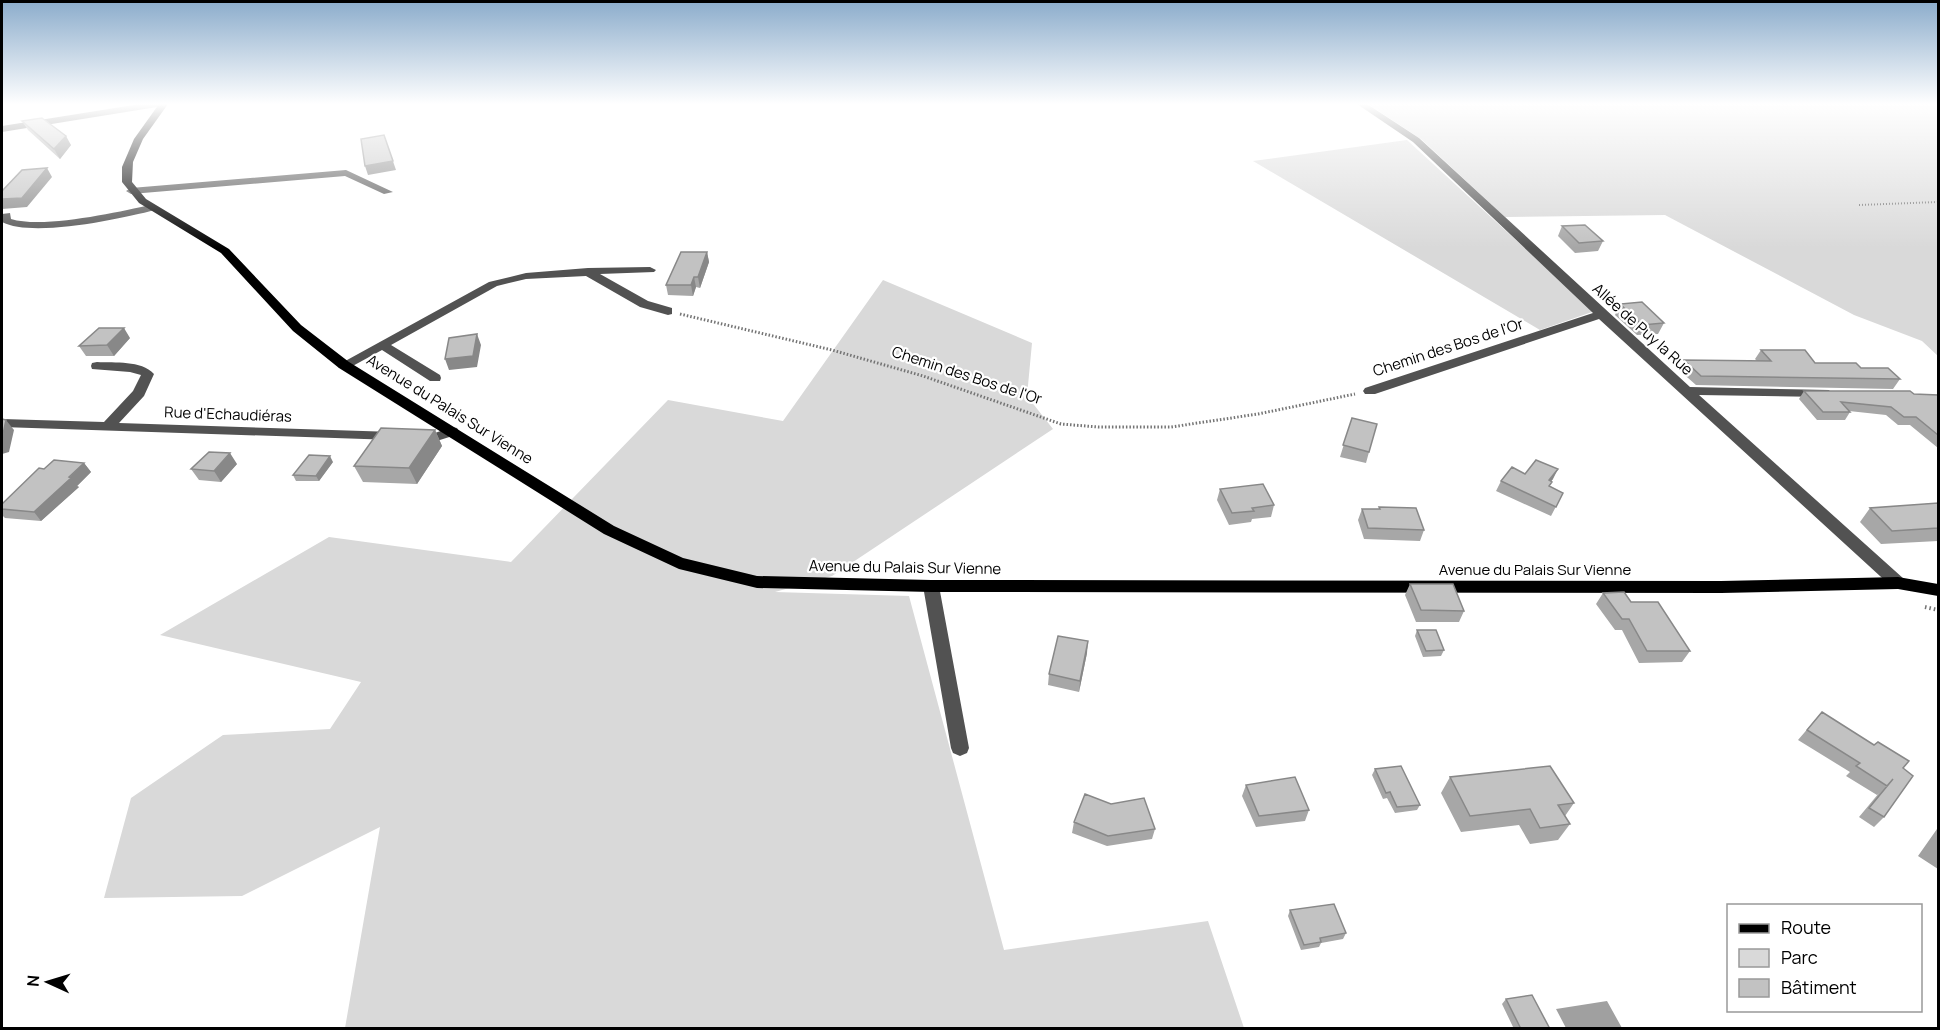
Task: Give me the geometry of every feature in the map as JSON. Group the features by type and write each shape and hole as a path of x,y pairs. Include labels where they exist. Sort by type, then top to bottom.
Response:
{"main road":[{"path":"131,152 126,172 131,191"},
{"name":"Avenue du Palais Sur Vienne","path":"131,191 152,208 212,241 225,251 297,328 344,365 609,530 679,563 757,582 931,586 1721,587 1898,583 1938,590"}],"street":[{"name":"Allée de Puy la Rue","path":"1429,152 1601,314 1898,583"},
{"path":"131,191 346,173 388,192"},
{"path":"6,215 6,220 11,224 33,225 152,208"},
{"path":"344,365 492,284 526,276 650,270"},
{"path":"579,272 601,279 644,304 668,311"},
{"name":"Chemin des Bos de l'Or","path":"1370,391 1601,314"},
{"path":"383,345 435,378"},
{"path":"97,366 142,370 148,374 139,393 106,427"},
{"path":"1686,391 1840,393"},
{"name":"Rue d'Echaudiéras","path":"2,423 428,437 442,436 453,431"},
{"path":"931,586 960,748"}],"path":[{"path":"1859,205 1938,202"},
{"name":"Chemin des Bos de l'Or","path":"668,311 832,350 922,376 1060,424 1098,428 1171,427 1258,414 1370,391"}],"green space":[{"path":"1319,152 1420,152 1592,312 1540,330 1253,161"},
{"path":"1435,152 1938,152 1938,356 1922,341 1854,315 1665,215 1505,217"},
{"path":"883,280 1032,343 1027,396 1053,429 832,576 775,592 909,596 1004,950 1208,921 1244,1028 345,1028 380,827 242,896 104,898 131,798 223,735 330,729 361,682 160,635 329,537 511,562 668,400 783,421"}],"shaded area":[{"path":"1938,830 1938,869 1918,856"},
{"path":"1607,1001 1622,1028 1566,1028 1556,1009"}],"building":[{"path":"363,152 390,152 393,161 365,166"},
{"path":"47,168 22,198 2,199 2,191 22,170"},
{"path":"1585,225 1603,241 1579,243 1562,226"},
{"path":"681,252 707,252 698,277 694,277 691,285 666,285"},
{"path":"1642,302 1664,323 1642,325 1620,304"},
{"path":"99,328 124,328 107,345 79,346"},
{"path":"477,334 473,356 445,359 449,338"},
{"path":"1761,350 1805,350 1815,363 1856,363 1861,368 1888,368 1900,379 1701,376 1684,360 1771,361"},
{"path":"1804,391 1910,391 1914,394 1938,395 1938,435 1916,417 1904,417 1891,407 1841,402 1850,412 1823,412"},
{"path":"1352,418 1377,424 1369,452 1343,445"},
{"path":"2,419 6,420 2,439"},
{"path":"381,428 435,430 409,468 354,466"},
{"path":"209,452 230,453 214,471 191,469"},
{"path":"309,455 330,456 316,476 293,475"},
{"path":"54,460 84,463 34,512 2,509 2,504 39,468 44,469"},
{"path":"1536,460 1558,469 1549,480 1552,482 1549,486 1563,493 1556,507 1501,481 1512,467 1525,474"},
{"path":"1263,484 1274,505 1252,508 1254,511 1232,513 1220,489"},
{"path":"1938,503 1938,528 1892,531 1870,508"},
{"path":"1379,507 1416,508 1424,530 1368,528 1362,509 1380,509"},
{"path":"1410,584 1453,584 1464,611 1421,610"},
{"path":"1624,592 1631,602 1658,602 1690,651 1647,651 1629,619 1622,619 1603,593"},
{"path":"1417,630 1436,630 1444,650 1426,651"},
{"path":"1058,636 1088,641 1080,681 1049,674"},
{"path":"1822,712 1874,745 1878,742 1909,761 1903,768 1913,776 1884,817 1869,808 1893,779 1887,786 1856,766 1860,763 1807,730"},
{"path":"1401,766 1420,805 1397,807 1390,792 1386,793 1375,769"},
{"path":"1550,766 1574,803 1558,805 1570,824 1540,828 1530,809 1470,816 1450,777"},
{"path":"1295,777 1309,810 1259,816 1246,785"},
{"path":"1085,794 1111,804 1144,798 1155,829 1108,836 1074,822"},
{"path":"1334,904 1346,933 1320,938 1321,942 1304,945 1290,910"},
{"path":"1532,995 1550,1029 1521,1029 1506,999"}]}
